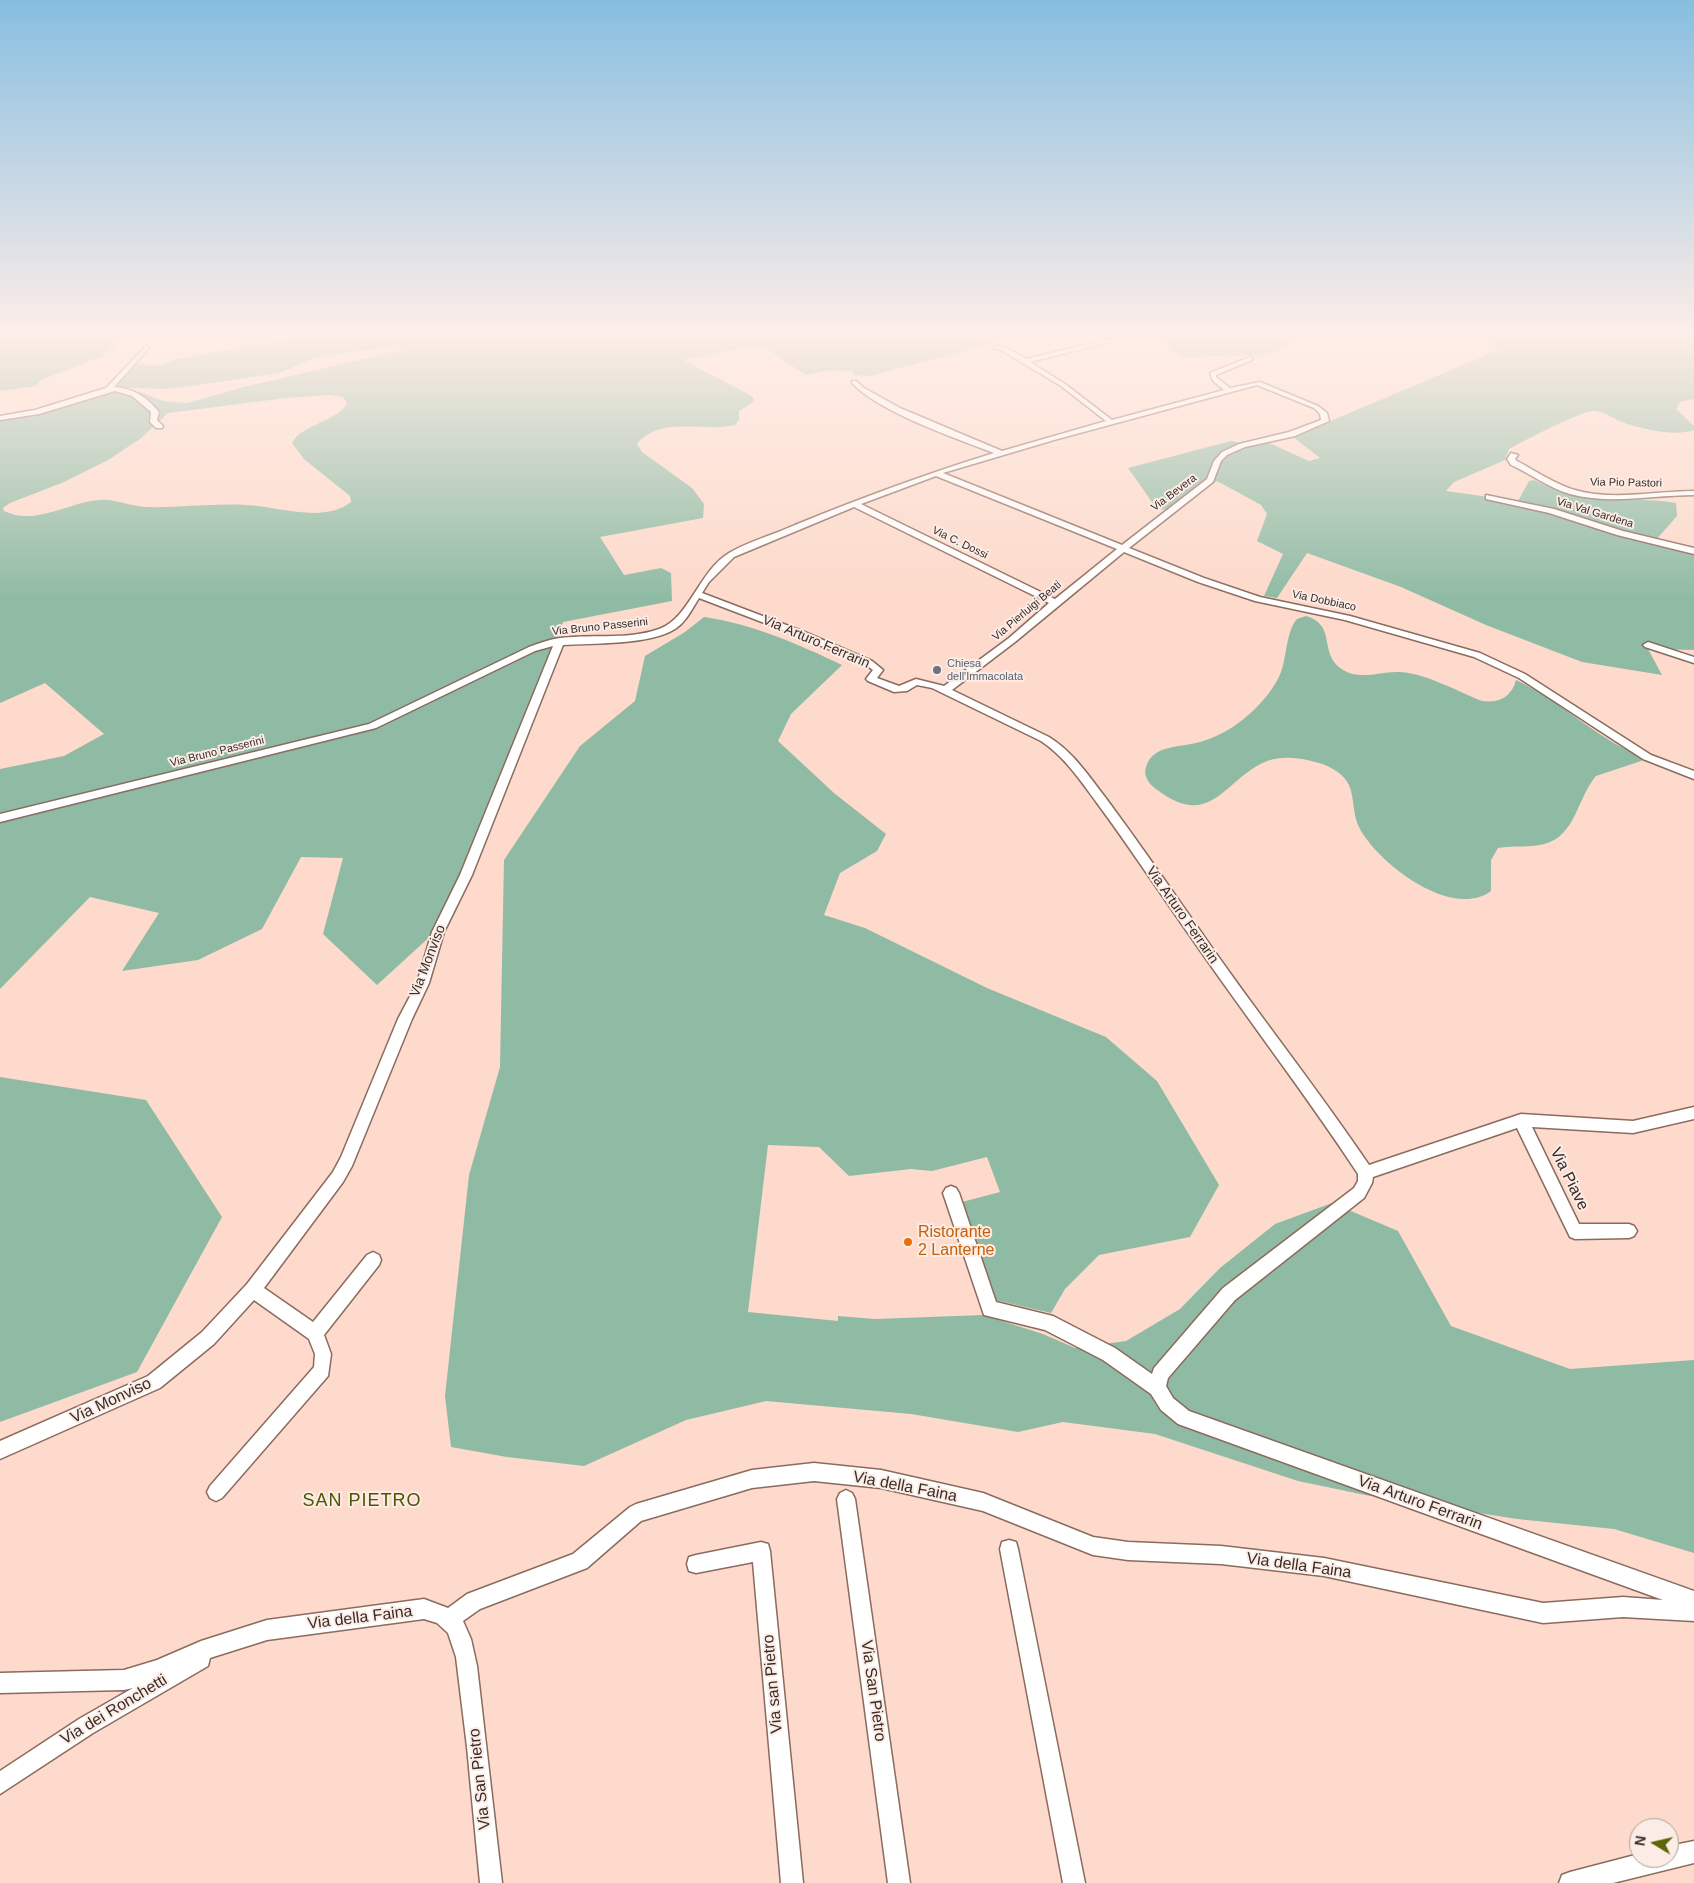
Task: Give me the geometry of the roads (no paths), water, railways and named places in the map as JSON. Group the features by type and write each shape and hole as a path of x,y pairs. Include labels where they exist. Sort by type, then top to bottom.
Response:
{"street":[{"path":"156,423 159,426"},
{"path":"931,423 1001,453"},
{"name":"Via Bruno Passerini","path":"0,818 372,726 532,649 559,642 626,639 661,632 672,627 682,618 696,594 731,555 854,504 936,474 1001,453 1108,423"},
{"name":"Via Bevera","path":"1124,548 1210,480 1219,459 1224,454 1234,448 1292,434 1320,423"},
{"name":"Via Pio Pastori","path":"1514,455 1511,459 1514,463 1555,484 1582,494 1635,497 1694,493"},
{"name":"Via Dobbiaco","path":"936,474 1201,580 1258,599 1347,618 1477,655 1522,676 1647,757 1694,775"},
{"name":"Via Val Gardena","path":"1489,496 1551,511 1620,533 1694,551"},
{"name":"Via C. Dossi","path":"854,504 1056,603"},
{"name":"Via Pierluigi Beati","path":"944,691 1019,634 1124,548"},
{"name":"Via Arturo Ferrarin","path":"696,594 798,633 869,663 878,670 871,679 896,691 903,690 916,682 935,686 1045,739 1059,748 1073,763 1113,816 1250,1013 1330,1119 1366,1173"},
{"name":"Via Monviso","path":"0,1450 154,1382 208,1338 253,1290 338,1177 347,1161 405,1019 423,983 438,932 466,875 559,642"},
{"path":"1648,645 1694,660"},
{"path":"1157,1388 1160,1374 1229,1294 1359,1193 1365,1183 1366,1173 1521,1120 1633,1127 1694,1113"},
{"name":"Via Piave","path":"1521,1120 1575,1232 1629,1231"},
{"name":"Via Arturo Ferrarin","path":"951,1193 990,1309 1047,1322 1109,1354 1157,1388 1168,1404 1184,1418 1694,1602"},
{"path":"315,1333 373,1260"},
{"path":"216,1492 322,1370 323,1354 315,1333 253,1290"},
{"name":"Via della Faina","path":"0,1683 124,1680 159,1670 201,1651 267,1630 424,1609 450,1619 474,1600 541,1577 580,1561 636,1514 752,1479 814,1472 881,1479 984,1502 1093,1546 1128,1551 1221,1555 1324,1567 1543,1613 1622,1606 1694,1611"},
{"name":"Via San Pietro","path":"846,1499 899,1883"},
{"path":"1008,1548 1074,1883"},
{"name":"Via san Pietro","path":"696,1564 761,1551 792,1883"},
{"name":"Via San Pietro","path":"450,1619 458,1630 464,1649 479,1756 491,1883"},
{"name":"Via dei Ronchetti","path":"0,1783 86,1726 231,1642"},
{"path":"1679,1855 1694,1852"},
{"path":"1570,1883 1629,1868"}],"place":[{"name":"Chiesa dell'Immacolata","path":"937,670"},
{"name":"Ristorante 2 Lanterne","path":"908,1242"}],"district":[{"name":"SAN PIETRO","path":"362,1501"}]}
